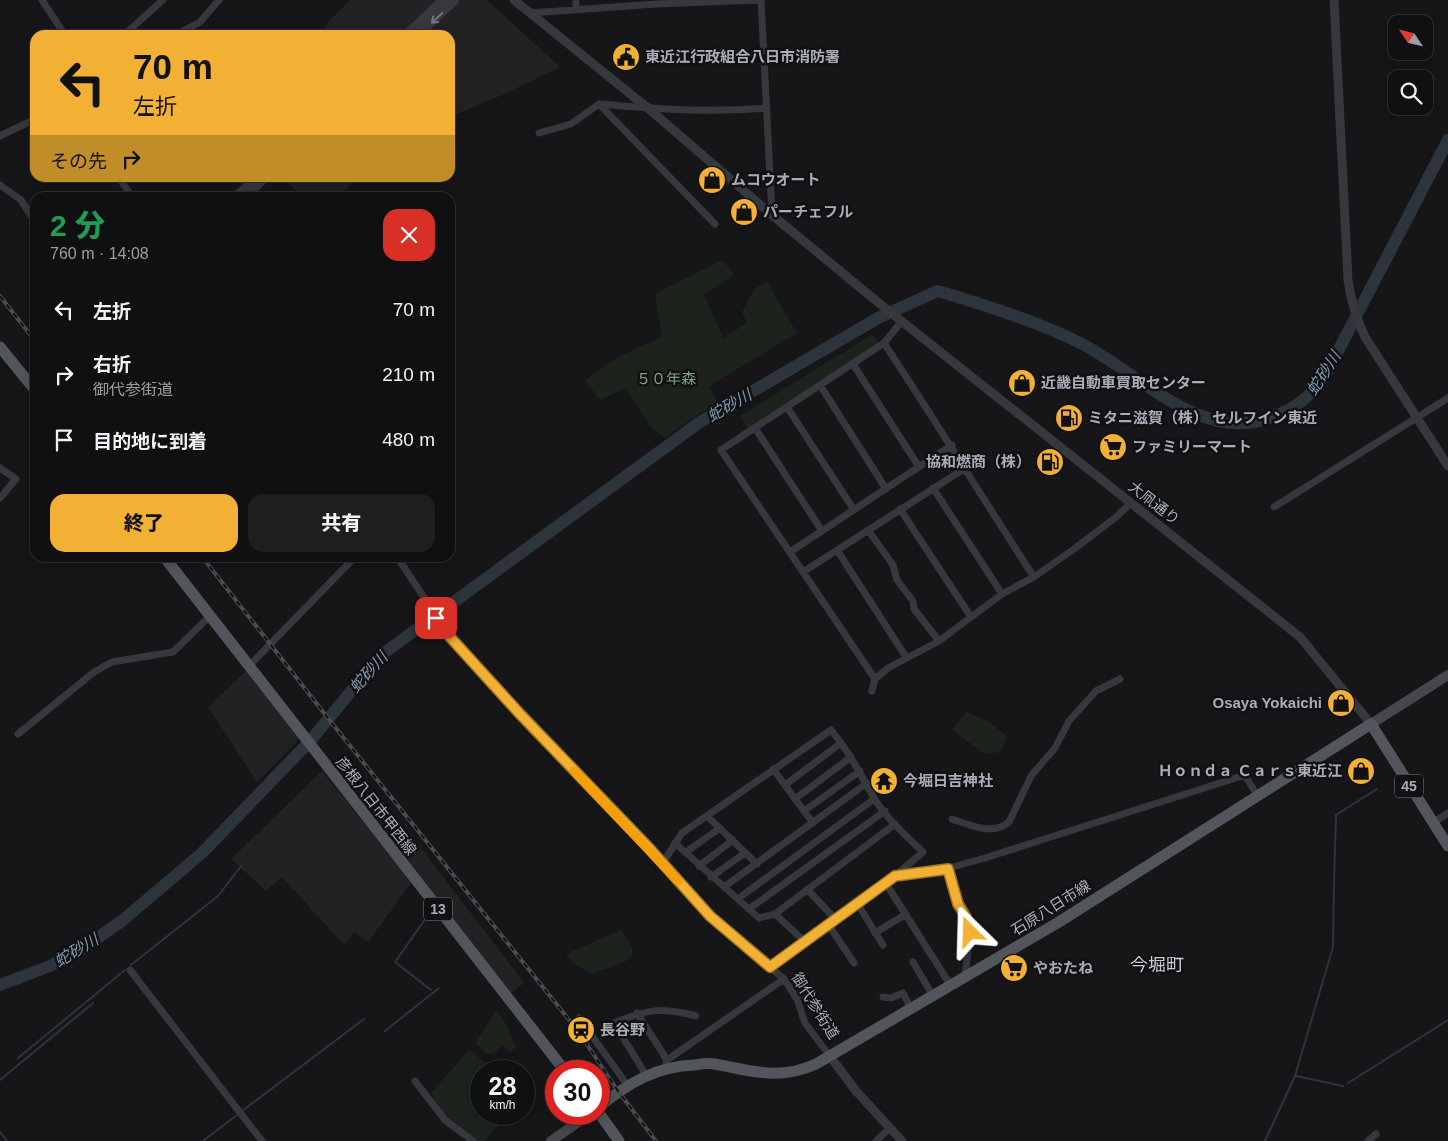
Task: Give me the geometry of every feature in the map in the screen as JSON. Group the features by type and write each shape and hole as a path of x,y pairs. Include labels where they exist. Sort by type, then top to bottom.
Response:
{"main road":[{"path":"0,347 30,384"},
{"name":"彦根八日市甲西線","path":"168,562 556,1060"},
{"path":"1371,724 1448,675"},
{"name":"石原八日市線","path":"610,1099 628,1086 666,1064 713,1064 752,1073 779,1075 802,1070 951,986 1059,922 1371,724"},
{"name":"45","path":"1371,724 1448,846"},
{"path":"551,1141 574,1125"},
{"path":"608,1125 619,1141"}],"street":[{"path":"42,0 62,30"},
{"path":"130,30 163,0"},
{"path":"185,30 200,22 219,0"},
{"path":"411,30 443,0"},
{"path":"423,30 456,0"},
{"name":"大凧通り","path":"514,0 649,109 772,215 885,308 1300,637 1371,724"},
{"path":"530,13 576,4 761,0 772,215"},
{"path":"1334,0 1348,280 1355,318 1365,337 1448,466"},
{"path":"539,133 572,124 599,104 649,109 723,111 767,108"},
{"path":"599,104 715,224"},
{"path":"0,136 30,121"},
{"path":"241,192 252,182"},
{"path":"250,192 261,182"},
{"path":"0,185 20,200 30,215"},
{"path":"875,679 721,450 884,343 902,321"},
{"path":"884,343 952,445 964,469 1034,576"},
{"path":"853,364 919,467"},
{"path":"820,385 886,489"},
{"path":"1274,507 1448,398"},
{"path":"787,407 854,510"},
{"path":"755,428 822,530"},
{"path":"790,552 952,445"},
{"path":"0,468 16,479 0,498"},
{"path":"803,572 964,469"},
{"path":"933,488 1002,594"},
{"path":"872,691 875,679 888,668 939,641 1002,594 1034,576 1101,529 1131,503"},
{"path":"900,509 970,617"},
{"path":"868,530 893,564 897,580 913,601 914,609 939,641"},
{"path":"837,550 906,657"},
{"path":"250,665 350,562"},
{"name":"御代参街道","path":"401,562 450,637 520,714 710,916 784,979 797,999 805,1023 856,1091 902,1141"},
{"path":"18,734 47,713 94,672 112,662 172,652 210,616"},
{"path":"952,819 993,830 1002,828 1009,822 1036,768 1055,748 1069,720 1096,691 1120,679"},
{"path":"662,864 682,833 831,730 860,771 874,799 895,824 923,852 895,876 770,967"},
{"path":"785,785 841,743"},
{"path":"795,799 851,757"},
{"path":"773,769 813,823"},
{"path":"804,811 860,771"},
{"path":"895,876 948,869 1242,776 1246,777 1258,797"},
{"path":"724,888 867,783"},
{"path":"739,898 874,799"},
{"path":"749,909 885,811"},
{"path":"1433,823 1448,813"},
{"path":"707,816 757,864"},
{"path":"675,843 724,888 739,898 759,918 775,914 895,824"},
{"path":"686,852 720,828"},
{"path":"699,866 733,840"},
{"path":"712,877 745,853"},
{"path":"948,869 958,904 966,917 970,932 965,977"},
{"path":"885,882 951,986"},
{"path":"808,889 835,919"},
{"path":"857,903 883,944"},
{"path":"775,914 804,941"},
{"path":"875,932 906,914"},
{"path":"828,924 854,963"},
{"path":"913,962 933,996"},
{"path":"130,970 262,1141"},
{"path":"637,1013 666,1064 784,979"},
{"path":"883,997 891,998 903,993 911,1009"},
{"path":"646,1075 614,1023 652,1009 670,1010 696,1016"},
{"path":"579,1018 628,1086"},
{"path":"415,1081 445,1120 473,1141"},
{"path":"876,1141 890,1128"},
{"path":"1368,1141 1376,1134"}],"shaded area":[{"path":"350,0 487,0 560,67 509,92 455,115 455,30 325,30 327,23"},
{"path":"288,182 354,182 345,192 297,192"},
{"path":"248,669 299,739 257,782 208,707"},
{"path":"322,771 412,882 368,942 354,932 344,945 282,877 266,891 231,859"},
{"path":"409,832 524,983 508,995 397,848 400,845 397,843"}],"green space":[{"name":"５０年森","path":"723,260 734,275 704,294 723,338 747,323 742,312 754,289 767,282 797,333 709,386 717,402 664,438 650,426 626,388 600,400 585,380 622,355 662,337 655,294"},
{"path":"873,334 879,345 748,429 740,416"},
{"path":"966,712 986,720 1007,736 1000,752 985,754 952,730"},
{"path":"621,930 633,949 631,959 592,974 572,963 566,954"},
{"path":"496,1011 503,1018 516,1047 510,1052 503,1045 493,1054 487,1054 475,1043"},
{"path":"469,1050 482,1060 470,1060 470,1125 499,1125 484,1141 478,1141 447,1119 431,1093"}],"waterway":[{"name":"蛇砂川","path":"0,985 50,966 82,949 123,920 202,853 311,740 380,656 700,422 878,318 931,294 938,291 1029,321 1064,335 1102,356 1170,401 1194,413 1218,421 1243,423 1269,418 1296,406 1309,395 1327,372 1448,140"},
{"path":"1334,881 1336,815 1377,789"},
{"path":"131,965 218,896 241,866"},
{"path":"1265,1141 1295,1076 1333,947 1334,882"},
{"path":"426,918 395,962 431,990"},
{"path":"18,1058 125,970"},
{"path":"385,1031 439,988"},
{"path":"0,1080 93,1003"},
{"path":"242,1111 364,1019"},
{"path":"1348,1083 1448,1020"},
{"path":"1296,1076 1343,1086"},
{"path":"203,1141 238,1114"},
{"path":"0,1132 7,1141"}],"railway":[{"path":"0,296 30,335"},
{"path":"206,562 331,722 578,1031 618,1091 656,1141"}],"slow traffic":[{"path":"574,771 648,847 678,881"}],"place":[{"name":"東近江行政組合八日市消防署","path":"626,57"},
{"name":"ムコウオート","path":"712,180"},
{"name":"パーチェフル","path":"744,212"},
{"name":"近畿自動車買取センター","path":"1022,383"},
{"name":"ミタニ滋賀（株） セルフイン東近","path":"1069,418"},
{"name":"ファミリーマート","path":"1113,447"},
{"name":"協和燃商（株）","path":"1050,462"},
{"name":"Osaya Yokaichi","path":"1341,703"},
{"name":"Ｈｏｎｄａ Ｃａｒｓ東近江","path":"1361,771"},
{"name":"今堀日吉神社","path":"884,781"},
{"name":"やおたね","path":"1014,968"},
{"name":"長谷野","path":"581,1030"}],"district":[{"name":"今堀町","path":"1157,965"}],"route":[{"path":"436,618 450,637 538,734 648,847 710,916 770,967 895,876 948,869 958,904 966,917 970,932"}]}
